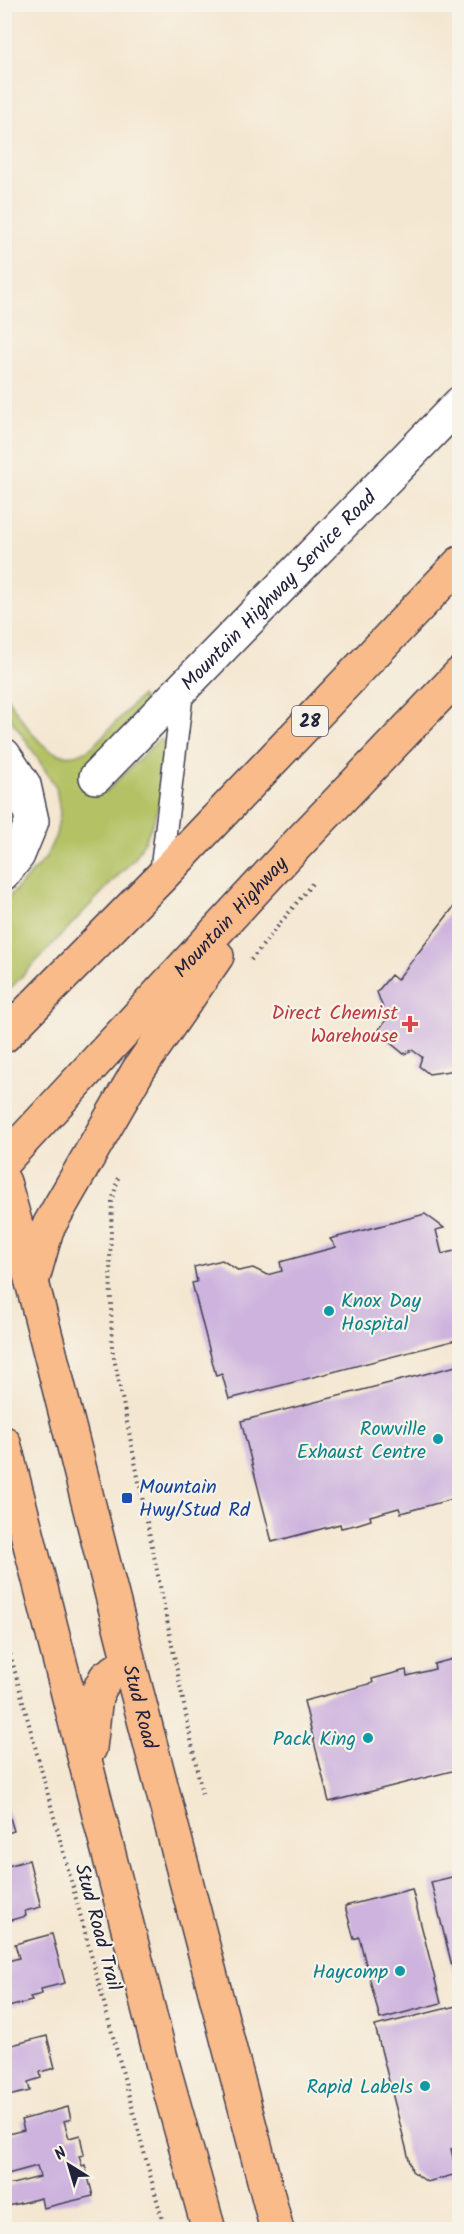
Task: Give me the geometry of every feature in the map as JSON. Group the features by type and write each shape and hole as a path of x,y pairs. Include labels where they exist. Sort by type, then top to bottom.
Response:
{"main road":[{"name":"28","path":"4,1036 160,878 459,563"},
{"name":"Mountain Highway","path":"4,1161 287,855 459,674"},
{"path":"32,1282 47,1230 139,1068 287,855"},
{"name":"Stud Road","path":"4,1182 32,1282 277,2229"},
{"path":"4,1443 88,1764 162,2062 208,2229"},
{"path":"4,1492 27,1530"},
{"path":"88,1764 96,1696 106,1677 129,1662"}],"street":[{"name":"Mountain Highway Service Road","path":"96,777 459,403"},
{"path":"4,755 24,785 32,821 18,855 4,873"}],"lane":[{"path":"160,878 183,688"}],"path":[{"path":"250,961 315,879"},
{"path":"121,1170 112,1202 110,1260 112,1348 204,1803"},
{"name":"Stud Road Trail","path":"4,1631 165,2229"}],"green space":[{"path":"5,695 41,743 52,751 64,755 77,754 92,747 141,696 145,702 143,708 83,771 106,792 161,739 165,751 163,787 157,811 148,835 135,858 5,994 5,901 45,859 56,835 60,813 56,787 5,711"}],"building":[{"path":"460,899 460,1072 456,1070 429,1074 419,1066 422,1057 412,1050 404,1054 377,1032 387,1019 377,992 391,975 397,980"},
{"name":"Knox Day Hospital","path":"425,1214 444,1228 436,1230 442,1254 458,1250 460,1339 229,1399 222,1374 216,1376 192,1283 197,1282 194,1267 222,1260 239,1271 253,1268 267,1275 282,1271 280,1262 336,1247 330,1239"},
{"path":"460,1365 460,1497 401,1513 399,1508 370,1516 371,1520 355,1525 341,1528 340,1524 272,1542 241,1421"},
{"name":"Pack King","path":"460,1657 460,1769 329,1802 304,1701 373,1683 372,1679 406,1670 407,1676 435,1669 434,1664"},
{"path":"4,1798 14,1831 4,1834"},
{"path":"29,1860 41,1907 25,1911 26,1916 4,1922 4,1867"},
{"path":"460,1875 460,1994 459,1994 431,1882"},
{"name":"Haycomp","path":"412,1889 441,2003 380,2019 359,1937 354,1939 345,1906"},
{"path":"52,1934 65,1983 41,1989 42,1994 30,1997 32,2001 4,2008 4,1962 19,1958 15,1944"},
{"name":"Rapid Labels","path":"460,2005 460,2146 451,2149 457,2174 427,2182 412,2171 375,2026"},
{"path":"47,2036 55,2068 40,2072 41,2078 28,2082 30,2091 4,2097 4,2047"},
{"path":"68,2107 71,2119 64,2121 69,2138 80,2135 84,2155 79,2156 82,2166 85,2165 93,2196 43,2208 41,2198 4,2207 4,2186 40,2177 37,2166 4,2175 4,2135 24,2130 21,2120"}],"place":[{"name":"Direct Chemist Warehouse","path":"410,1024"},
{"name":"Knox Day Hospital","path":"329,1311"},
{"name":"Rowville Exhaust Centre","path":"438,1439"},
{"name":"Mountain Hwy/Stud Rd","path":"127,1498"},
{"name":"Pack King","path":"368,1738"},
{"name":"Haycomp","path":"400,1971"},
{"name":"Rapid Labels","path":"425,2086"}]}
